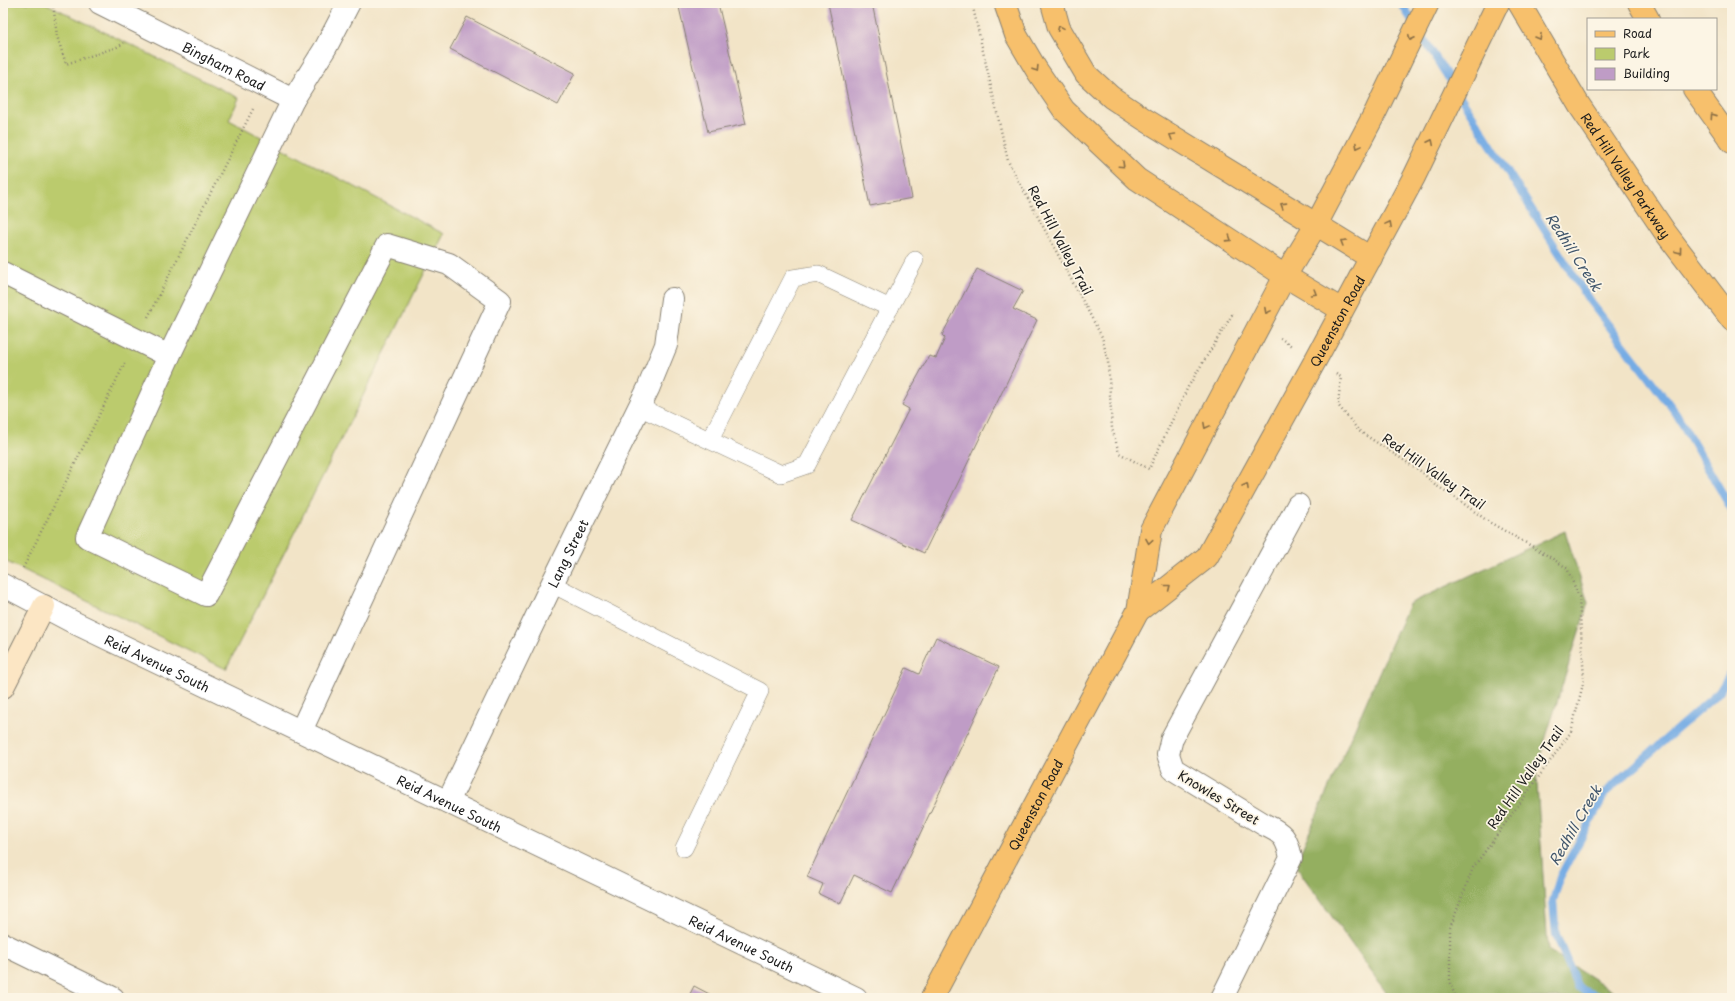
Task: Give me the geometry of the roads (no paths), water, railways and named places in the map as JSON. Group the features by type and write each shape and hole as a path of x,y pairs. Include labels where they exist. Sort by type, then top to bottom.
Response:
{"main road":[{"path":"1005,3 1016,36 1036,70 1064,110 1137,179 1285,276 1342,310"},
{"path":"1052,3 1059,28 1086,74 1111,97 1144,119 1370,258"},
{"name":"Queenston Road","path":"932,998 1138,611 1151,530 1285,276 1316,225 1376,111 1428,3"},
{"name":"Queenston Road","path":"1138,611 1207,557 1414,177 1498,3"},
{"name":"Red Hill Valley Parkway","path":"1519,3 1579,105 1665,232 1732,320"},
{"path":"1638,3 1647,18"},
{"path":"1695,90 1732,142"}],"street":[{"name":"Bingham Road","path":"100,3 294,100"},
{"path":"301,731 500,301 449,264 387,245 206,595 87,537 169,356 294,100 326,47 349,3"},
{"path":"3,273 169,356"},
{"name":"Lang Street","path":"448,802 552,584 648,390 666,345 672,299"},
{"name":"Knowles Street","path":"1222,998 1291,858 1288,843 1279,831 1265,825 1173,769 1168,754 1172,738 1298,505"},
{"name":"Reid Avenue South","path":"3,585 301,731 856,998"},
{"path":"3,687 44,606"},
{"path":"3,944 113,998"}],"lane":[{"path":"640,407 781,474 807,465 915,260"},
{"path":"710,440 793,278 818,274 890,308"},
{"path":"552,584 760,691 684,848"}],"waterway":[{"name":"Redhill Creek","path":"1401,3 1589,300 1676,413 1732,510"},
{"name":"Redhill Creek","path":"1602,998 1578,988 1556,935 1553,901 1560,877 1606,792 1719,692 1732,671"}]}
